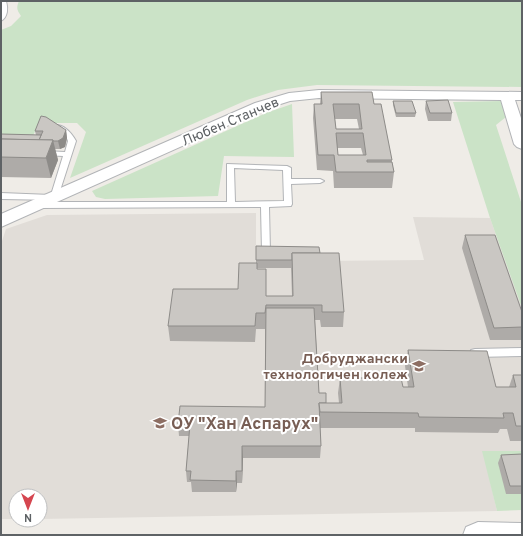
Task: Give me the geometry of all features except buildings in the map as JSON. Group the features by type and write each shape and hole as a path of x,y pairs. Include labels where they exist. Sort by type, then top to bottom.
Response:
{"street":[{"name":"Любен Станчев","path":"1,221 260,106 289,97 319,94 522,96"},
{"path":"507,96 522,144"},
{"path":"475,535 478,533 522,534"}],"lane":[{"path":"1,19 4,15 5,6 3,1"},
{"path":"1,196 54,198 72,141 69,135 59,127"},
{"path":"38,153 68,154"},
{"path":"38,205 288,204 287,168 230,166 231,204"},
{"path":"288,182 320,181"},
{"path":"265,204 266,252"},
{"path":"466,353 522,352"}],"shaded area":[{"path":"256,213 256,268 319,261 424,260 413,217 490,218 522,308 522,451 483,451 497,511 48,519 48,488 8,488 8,519 1,519 1,244 6,229 47,215"}],"green space":[{"path":"19,1 522,1 522,87 317,85 278,90 247,100 70,178 86,132 77,123 39,123 32,138 1,137 1,30 11,26 21,16 17,9"},
{"path":"502,101 506,117 496,125 522,205 522,308 490,218 453,102"},
{"path":"292,104 294,157 224,156 218,196 105,199 96,197 92,191 266,113"},
{"path":"482,451 522,451 522,510 497,511"}],"place":[{"name":"Добруджански технологичен колеж","path":"419,366"},
{"name":"ОУ \"Хан Аспарух\"","path":"160,423"}]}
